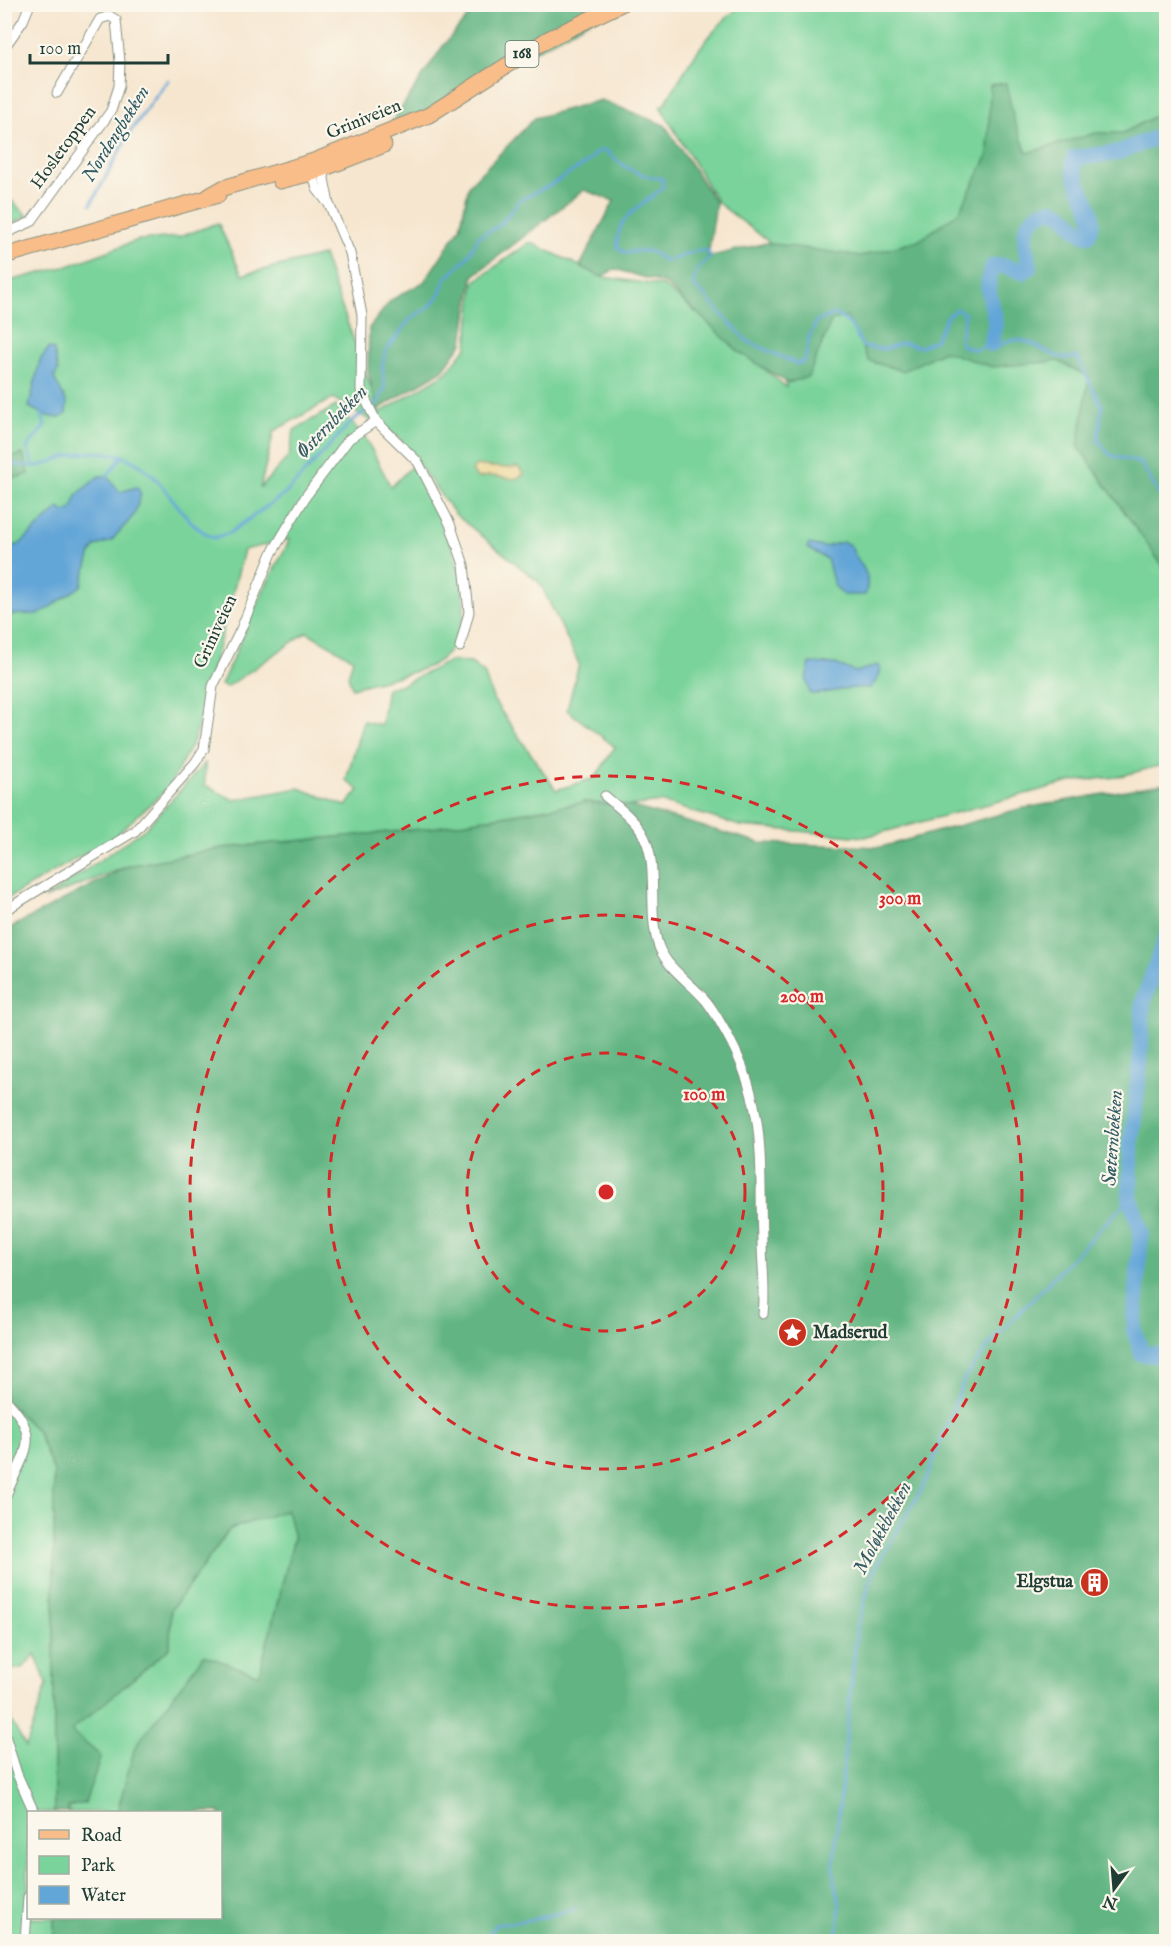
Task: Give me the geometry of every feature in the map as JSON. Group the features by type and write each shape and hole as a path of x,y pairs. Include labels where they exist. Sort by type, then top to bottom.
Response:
{"main road":[{"name":"Griniveien","path":"4,256 209,195 225,194 317,168 429,115 548,39 621,4"}],"street":[{"path":"4,48 24,21 30,4"},
{"name":"Hosletoppen","path":"4,234 31,222 111,111 119,86 120,62 116,20 110,16 100,19 57,93"},
{"name":"Griniveien","path":"317,168 317,189 329,204"},
{"name":"Griniveien","path":"4,911 135,831 195,763 204,749 216,679 241,629 272,553 306,496 371,413 361,390 362,315 350,253 329,204 324,180 317,168"},
{"path":"371,413 418,462 450,524 464,565 469,612 460,646"},
{"path":"605,796 628,815 642,832 649,853 653,922 659,947 671,968 707,1002 724,1028 750,1084 759,1127 762,1242 766,1282 763,1314"},
{"path":"4,1398 26,1425 28,1438 26,1454 4,1501"},
{"path":"4,1732 17,1774 34,1811"},
{"path":"25,1941 27,1912"}],"green space":[{"path":"744,4 1166,5 1166,764 1117,777 1074,781 865,837 740,826 661,802 630,806 585,802 432,828 222,848 128,866 44,899 146,828 205,763 205,785 234,800 299,788 346,806 359,790 346,780 363,721 381,725 387,688 403,684 450,661 471,663 484,673 494,701 556,790 595,778 615,747 567,710 579,664 540,583 455,514 398,437 333,398 274,431 260,488 289,456 294,430 336,406 365,437 391,487 412,466 437,511 459,569 464,597 462,624 452,647 432,665 425,668 352,688 348,676 353,659 307,632 227,687 221,685 261,595 290,539 244,550 194,740 169,787 115,836 5,900 5,480 29,474 23,454 5,459 5,282 68,266 138,240 179,237 218,223 242,275 323,255 380,413 446,373 467,347 474,282 530,242 603,277 664,286 786,387 768,241 718,203 660,106 665,104 709,37 719,25"},
{"path":"478,5 617,5 398,129 390,125 443,46"},
{"path":"1006,83 1014,120 1027,153 1096,133 1123,133 1153,117 1166,117 1166,571 1078,446 1089,377 1058,361 992,367 944,351 903,371 869,361 847,317 832,320 808,377 788,383 740,353 666,284 615,269 601,277 580,266 614,201 584,190 473,276 463,342 443,370 377,410 368,370 369,328 391,300 424,282 460,228 469,185 535,118 601,100 665,125 716,203 708,257 766,243 861,256 918,241 959,212 988,155 990,85"},
{"path":"4,194 28,216 5,227 4,227"},
{"path":"23,454 29,474 5,480 5,459"},
{"path":"1166,783 1166,1941 54,1941 54,1919 222,1919 222,1811 119,1811 118,1809 135,1747 204,1655 259,1675 294,1538 287,1510 230,1529 171,1610 170,1648 71,1731 101,1756 85,1803 68,1807 68,1811 54,1811 54,1472 37,1431 5,1400 4,931 128,866 222,848 432,828 585,802 630,806 761,843 881,847 1019,809"},
{"path":"4,1406 11,1414 16,1409 37,1431 54,1472 54,1811 27,1811 27,1919 54,1919 54,1941 5,1941","holes":["35,1654 47,1684 26,1747 11,1721 5,1670 23,1668"]},
{"path":"287,1509 294,1538 259,1675 135,1747 119,1811 68,1811 67,1807 85,1803 70,1731 170,1648 171,1610 230,1529"}],"sand":[{"path":"476,465 518,467 524,474 516,478 488,476 477,478 472,471"}],"water":[{"path":"49,348 54,350 58,371 54,378 67,403 66,414 60,418 47,416 29,407 40,360"},
{"path":"99,476 107,476 120,492 137,487 141,494 134,515 111,541 96,546 91,553 81,586 40,614 5,615 5,549 20,544 59,508 65,512 71,510 78,494"},
{"path":"843,542 850,545 864,569 867,580 865,595 843,595 834,585 827,559 807,548 809,544 824,547"},
{"path":"810,663 835,664 856,672 877,665 880,668 877,680 870,688 810,694 806,678"}],"waterway":[{"name":"Nordengbekken","path":"91,204 130,132 168,80"},
{"path":"991,344 995,323 988,286 990,273 993,266 1005,266 1023,272 1030,267 1025,237 1026,230 1034,218 1045,211 1057,211 1088,235 1092,225 1092,216 1077,179 1074,158 1116,153 1166,134"},
{"name":"Østernbekken","path":"4,465 36,466 68,456 98,452 122,456 143,467 153,476 198,528 214,538 229,533 286,493 352,421 378,402 385,387 382,369 385,352 411,318 429,307 439,296 445,279 467,258 479,236 499,226 520,200 547,187 588,162 598,151 607,151 632,170 646,176 663,179 663,187 625,220 620,228 618,248 626,253 651,252 665,261 692,252 708,251 710,257 698,268 693,284 747,341 797,364 805,361 809,337 817,321 835,314 850,324 863,347 885,349 903,343 920,347 935,340 948,315 957,309 965,314 960,341 963,346 976,350 991,344 995,349 1010,340 1021,340 1059,357 1077,357 1102,406 1098,440 1110,455 1141,463 1166,507"},
{"name":"Nordengbekken","path":"33,466 27,447 45,426 42,414"},
{"path":"107,476 123,455"},
{"name":"Sæternbekken","path":"1166,937 1143,1002 1140,1064 1131,1145 1130,1198 1141,1231 1134,1330 1142,1354 1166,1355"},
{"name":"Moløkkbekken","path":"837,1942 840,1904 833,1871 857,1628 873,1572 924,1485 965,1377 994,1339 1130,1198"},
{"path":"488,1942 489,1934 495,1925 535,1919 575,1909"}],"place":[{"name":"Madserud","path":"792,1333"},
{"name":"Elgstua","path":"1094,1582"}]}
